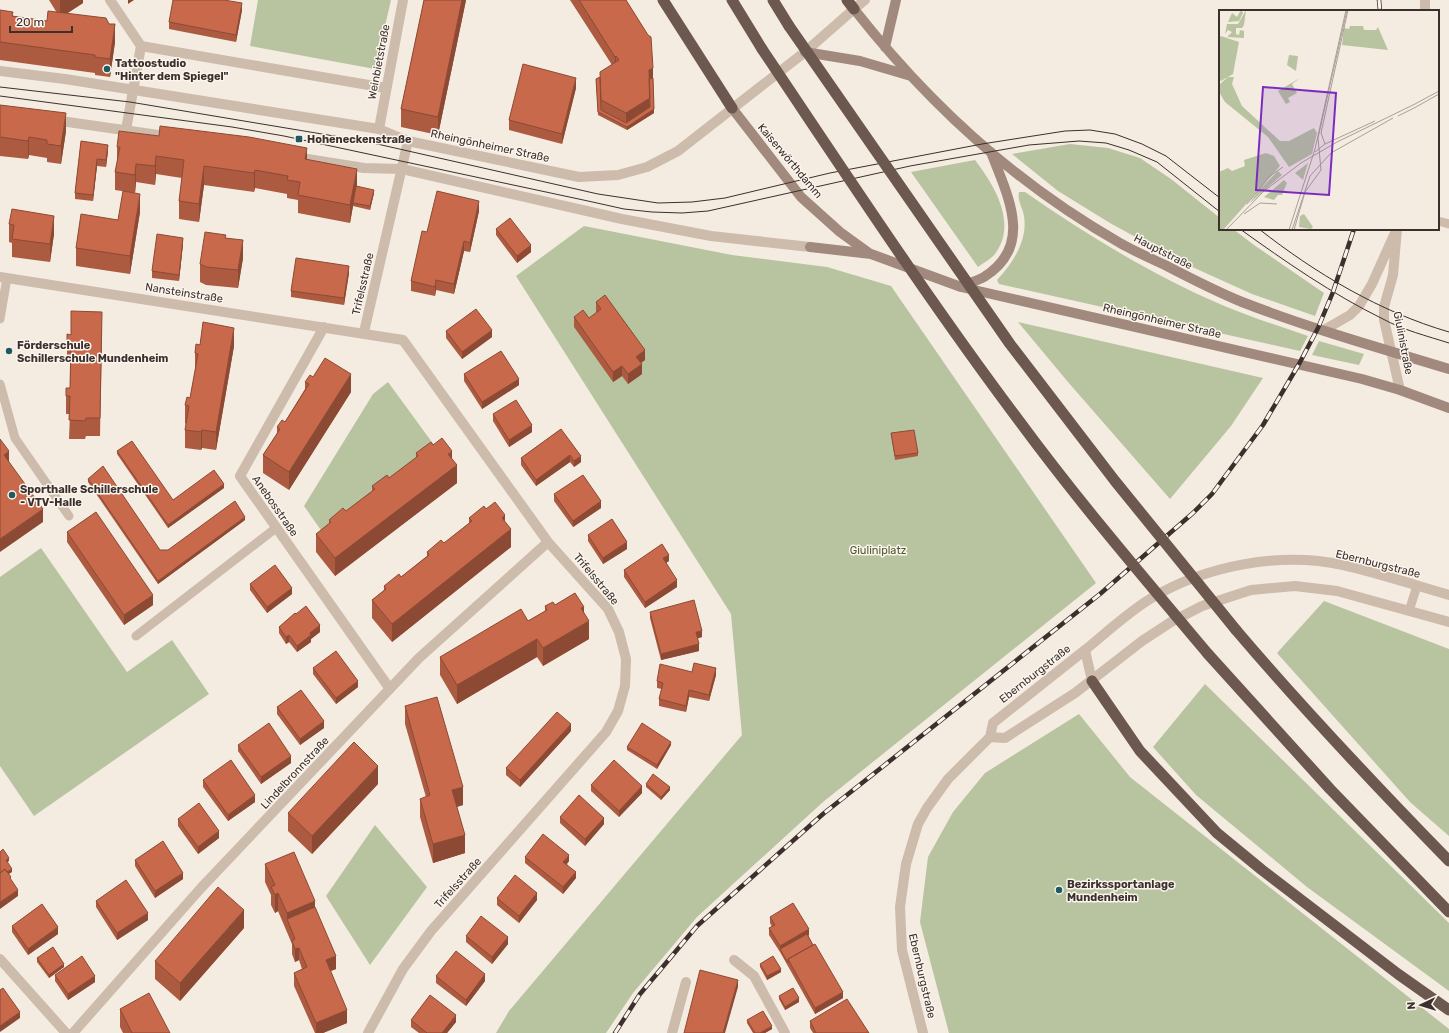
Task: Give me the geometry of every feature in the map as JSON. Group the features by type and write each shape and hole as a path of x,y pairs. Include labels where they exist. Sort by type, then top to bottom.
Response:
{"highway":[{"path":"663,0 732,108"},
{"path":"732,0 762,49 881,227 1020,423 1130,562 1208,654 1330,788 1449,912"},
{"path":"773,0 789,26 1010,344 1115,481 1236,630 1326,733 1449,861"},
{"path":"1092,681 1140,751 1217,833 1262,870 1398,974 1449,1010"}],"main road":[{"path":"885,47 896,0"},
{"path":"850,4 911,76"},
{"path":"805,52 860,61 911,76"},
{"name":"Hauptstraße","path":"911,76 951,118 1036,188 1120,243 1202,284 1241,301 1324,330 1449,369"},
{"name":"Kaiserwörthdamm","path":"732,108 801,198 840,232 871,254"},
{"path":"961,287 984,276 1006,256 1014,229 1013,211 991,152"},
{"path":"810,247 871,254"},
{"name":"Rheingönheimer Straße","path":"871,254 961,287 1316,368 1400,390 1449,408"}],"street":[{"path":"110,0 141,46 126,130"},
{"name":"Weinbietstraße","path":"379,129 403,0"},
{"name":"Rheingönheimer Straße","path":"0,71 379,129 408,141 579,177 618,175 647,167 678,151 805,52 850,4 865,0"},
{"path":"141,46 386,88"},
{"path":"42,118 179,138"},
{"name":"Trifelsstraße","path":"368,1033 403,969 431,931 606,732 618,711 625,686 626,659 619,632 608,609 548,542 403,340 364,332 408,141"},
{"path":"287,155 364,168 402,169 659,226 712,236 810,247"},
{"name":"Giulinistraße","path":"1324,330 1350,315 1365,298 1397,230"},
{"name":"Giulinistraße","path":"1397,230 1393,275 1384,307 1384,320 1400,390"},
{"name":"Nansteinstraße","path":"4,277 364,332"},
{"name":"Anebosstraße","path":"324,326 240,476 390,689"},
{"name":"Lindelbronnstraße","path":"73,1033 201,888 419,658 548,542"},
{"name":"Ebernburgstraße","path":"923,1033 902,950 899,928 902,885 906,864 918,824 934,797 960,765 990,737 993,723 1148,600 1167,589 1194,577 1230,567 1263,562 1313,562 1342,565 1449,594"},
{"path":"990,737 1005,738 1092,681 1142,641 1171,622 1202,606 1251,590 1295,586 1313,587 1336,591 1449,622"},
{"name":"Ebernburgstraße","path":"1085,650 1092,681"},
{"path":"0,959 66,1033"},
{"path":"734,960 754,976 785,1033"},
{"path":"672,1033 686,982"}],"lane":[{"path":"1439,222 1449,224"},
{"path":"0,319 4,277"},
{"path":"0,384 14,438 69,516"},
{"path":"136,636 276,528"},
{"path":"1409,611 1417,586"}],"green space":[{"path":"258,0 391,0 375,69 250,46"},
{"path":"1070,144 1108,148 1140,158 1171,179 1219,217 1219,230 1234,230 1324,293 1315,316 1252,294 1179,261 1110,223 1058,191 1012,154"},
{"path":"975,160 996,193 1004,217 1002,242 995,254 978,267 911,172"},
{"path":"1019,192 1025,192 1096,239 1170,281 1233,309 1308,336 1300,351 999,284 997,280 1014,259 1024,234 1024,216 1019,198"},
{"name":"Giuliniplatz","path":"584,226 732,255 827,267 891,286 1096,583 823,802 697,917 633,993 606,1033 496,1033 509,1011 742,735 731,614 516,276"},
{"path":"1018,322 1263,378 1231,426 1170,499"},
{"path":"1319,341 1364,354 1359,365 1312,355"},
{"path":"388,382 434,445 323,533 304,506 373,394"},
{"path":"41,548 127,672 172,640 209,694 34,816 0,766 0,577"},
{"path":"1324,601 1449,649 1449,836 1410,802 1277,653"},
{"path":"1205,684 1449,923 1449,991 1307,887 1196,795 1153,747"},
{"name":"Bezirkssportanlage Mundenheim","path":"1079,714 1130,777 1449,1029 1449,1033 949,1033 920,922 928,857 953,812 985,773"},
{"path":"375,825 427,887 370,965 326,896"}],"building":[{"path":"173,0 224,0 242,3 236,35 169,22"},
{"path":"424,0 462,0 438,117 401,109"},
{"path":"579,0 626,0 648,35 651,37 653,68 649,70 650,98 626,113 601,100 600,72 619,60 616,56 615,57"},
{"path":"0,10 13,12 12,16 47,21 48,11 106,18 109,24 115,24 110,59 95,57 95,55 0,42"},
{"path":"523,64 576,78 562,134 509,120"},
{"path":"600,77 601,110 626,123 650,107 649,79 653,78 654,109 627,127 598,112 596,79"},
{"path":"0,105 66,113 61,146 47,144 47,140 29,137 28,141 0,137"},
{"path":"160,126 249,137 307,148 305,159 357,169 350,205 298,195 300,182 287,180 288,176 255,170 254,173 204,166 199,204 179,201 184,160 156,156 155,166 136,164 135,175 115,172 120,147 117,147 119,131 159,136"},
{"path":"81,141 108,145 106,160 97,159 93,195 75,193"},
{"path":"356,186 374,190 370,206 353,203"},
{"path":"123,191 140,194 130,256 76,248 81,214 118,220"},
{"path":"437,191 479,201 470,243 464,241 454,284 436,280 435,287 411,281 422,231 427,232"},
{"path":"12,209 54,216 50,244 12,239 14,225 9,224"},
{"path":"510,218 531,245 517,256 496,229"},
{"path":"205,232 226,235 225,238 243,240 238,270 206,267 200,264"},
{"path":"157,234 183,238 179,275 152,271"},
{"path":"296,258 349,266 344,298 291,291"},
{"path":"605,295 645,350 636,357 642,364 628,374 622,366 613,372 574,317 583,310 589,318 601,309 596,302"},
{"path":"476,309 492,330 462,352 446,331"},
{"path":"71,311 102,312 100,418 86,418 85,421 69,420 70,396 66,396 66,388 70,388 71,343 67,343 67,334 71,335"},
{"path":"203,322 234,328 216,432 185,430 189,406 185,405 187,397 190,398 198,354 195,353 196,344 200,345"},
{"path":"501,351 519,379 482,402 464,374"},
{"path":"325,358 351,374 289,472 263,455 280,429 277,427 282,420 285,422 309,384 305,382 310,375 313,377"},
{"path":"516,400 532,425 509,440 493,414"},
{"path":"561,429 581,456 574,461 570,455 536,480 521,458"},
{"path":"914,430 918,453 895,456 891,433"},
{"path":"442,438 452,451 448,454 457,465 335,558 316,534 331,522 329,520 343,508 346,511 375,489 372,486 387,475 389,478 418,456 416,453 431,442 433,445"},
{"name":"Sporthalle Schillerschule - VTV-Halle","path":"0,439 9,451 4,455 43,509 0,539"},
{"path":"132,441 173,500 214,470 224,484 168,525 117,451"},
{"path":"103,466 160,550 168,550 235,501 245,517 158,581 88,479"},
{"path":"583,475 601,501 573,521 554,494"},
{"path":"495,502 505,515 502,518 511,529 392,624 372,600 386,589 384,586 399,574 401,577 429,555 427,552 441,540 444,543 472,521 469,518 484,506 486,509"},
{"path":"96,512 153,595 124,615 67,532"},
{"path":"612,519 627,542 603,558 588,535"},
{"path":"662,544 669,555 663,558 677,580 645,602 624,570"},
{"path":"275,565 292,588 267,607 250,584"},
{"path":"575,593 584,607 581,608 589,621 543,648 537,639 457,685 440,657 521,609 528,621 547,610 545,606 553,602 555,605"},
{"path":"694,600 702,631 696,632 699,644 661,654 650,612"},
{"path":"306,606 320,625 310,633 311,635 297,646 289,635 286,637 279,627 295,613 296,614"},
{"path":"336,651 358,681 336,698 313,668"},
{"path":"694,663 716,668 709,695 689,690 686,706 659,699 663,683 657,681 660,664 692,672"},
{"path":"301,690 324,721 300,739 277,707"},
{"path":"437,697 463,787 452,790 465,835 433,844 420,799 430,795 405,706"},
{"path":"557,712 571,724 520,780 506,768"},
{"path":"269,723 291,756 261,777 238,745"},
{"path":"642,723 671,742 657,765 627,747"},
{"path":"354,742 378,766 312,836 288,813"},
{"path":"231,760 255,795 228,815 203,780"},
{"path":"614,760 642,786 619,811 591,785"},
{"path":"653,774 670,787 661,797 646,784"},
{"path":"579,795 604,818 585,839 560,817"},
{"path":"199,803 219,831 198,847 178,819"},
{"path":"543,834 569,855 563,862 576,872 563,887 525,857"},
{"path":"163,841 183,873 155,891 135,860"},
{"path":"3,849 9,858 6,860 12,869 7,872 5,869 0,873 0,852"},
{"path":"294,852 315,901 287,913 278,893 275,895 271,887 275,885 265,864"},
{"path":"5,869 18,890 0,902 0,873"},
{"path":"515,875 537,893 519,916 497,898"},
{"path":"126,880 148,913 117,933 96,901"},
{"path":"218,887 244,910 180,983 155,961"},
{"path":"793,903 809,929 780,946 769,928 775,925 770,917"},
{"path":"42,904 58,927 28,949 12,926"},
{"path":"315,907 336,956 326,960 347,1010 316,1023 294,973 307,967 299,948 295,949 292,941 295,939 287,919"},
{"path":"481,916 508,937 492,957 466,936"},
{"path":"807,934 813,945 788,959 788,963 780,949"},
{"path":"815,944 843,992 815,1008 788,959"},
{"path":"53,947 64,964 49,975 37,958"},
{"path":"456,951 485,974 466,1000 436,976"},
{"path":"82,956 95,976 68,994 55,975"},
{"path":"773,956 781,969 767,976 760,964"},
{"path":"700,970 738,980 723,1033 684,1033"},
{"path":"3,988 20,1012 0,1026 0,990"},
{"path":"793,988 799,998 785,1007 779,996"},
{"path":"149,993 170,1033 132,1033 120,1009"},
{"path":"430,995 456,1015 442,1033 427,1033 411,1020"},
{"path":"847,999 869,1033 816,1033 810,1021"},
{"path":"763,1011 772,1026 760,1033 755,1033 747,1020"}],"tram line":[{"path":"0,87 130,102 364,141 598,194 658,203 692,202 725,198 830,173 982,144 1065,131 1090,130 1115,134 1142,144 1166,156 1219,197"},
{"path":"0,96 232,127 284,136 624,209 652,212 682,213 708,211 910,166 1029,145 1079,141 1106,143 1129,150 1157,162 1219,211"},
{"path":"1241,230 1310,277 1364,309 1391,323 1449,343"},
{"path":"1260,230 1303,261 1349,290 1398,314 1449,332"}],"railway":[{"path":"1379,0 1380,10"},
{"path":"615,1033 640,994 697,926 823,814 1100,594 1193,513 1212,494 1263,425 1299,364 1318,328 1333,292 1354,230"}],"place":[{"name":"Tattoostudio \"Hinter dem Spiegel\"","path":"107,69"},
{"name":"Hoheneckenstraße","path":"299,139"},
{"name":"Förderschule Schillerschule Mundenheim","path":"9,351"},
{"name":"Sporthalle Schillerschule - VTV-Halle","path":"12,495"},
{"name":"Bezirkssportanlage Mundenheim","path":"1059,890"}]}
